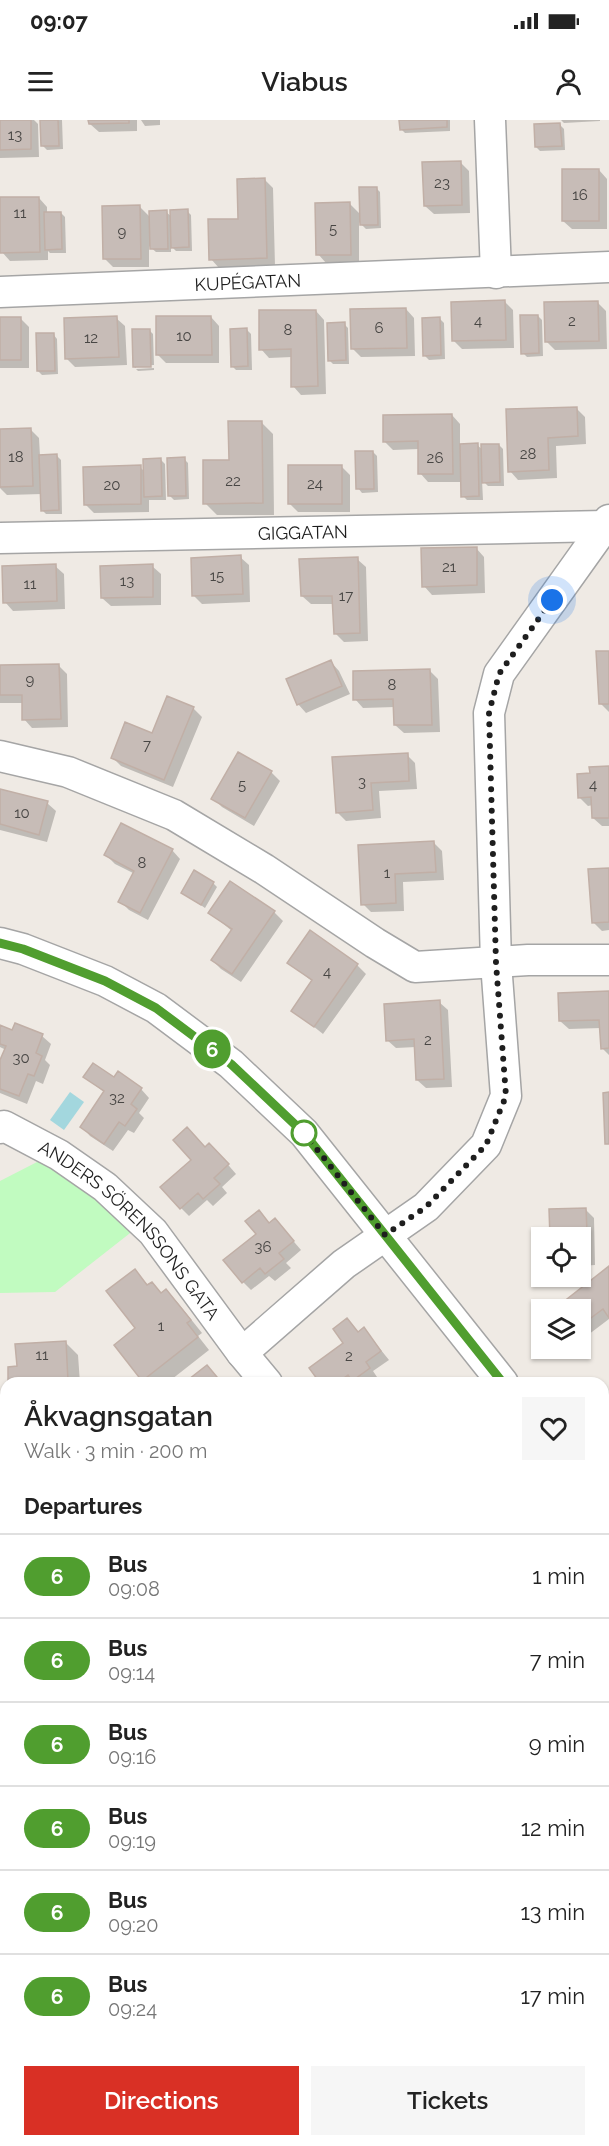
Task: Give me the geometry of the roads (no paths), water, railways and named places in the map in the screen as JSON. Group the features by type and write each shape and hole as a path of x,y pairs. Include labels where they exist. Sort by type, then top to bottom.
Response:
{"street":[{"path":"490,120 496,273"},
{"name":"KUPÉGATAN","path":"0,292 609,267"},
{"path":"242,1353 344,1264 426,1207 486,1145 506,1096 496,963 489,713 499,674 607,523"},
{"name":"GIGGATAN","path":"0,538 607,523"},
{"path":"0,756 68,772 174,814 416,967 609,960"},
{"path":"0,943 23,949 105,981 156,1008 231,1064 304,1133 498,1377"},
{"name":"ANDERS SÖRENSSONS GATA","path":"0,1128 4,1126 59,1155 105,1187 153,1232 262,1377"}],"water":[{"path":"70,1092 84,1102 64,1130 50,1120"}]}
